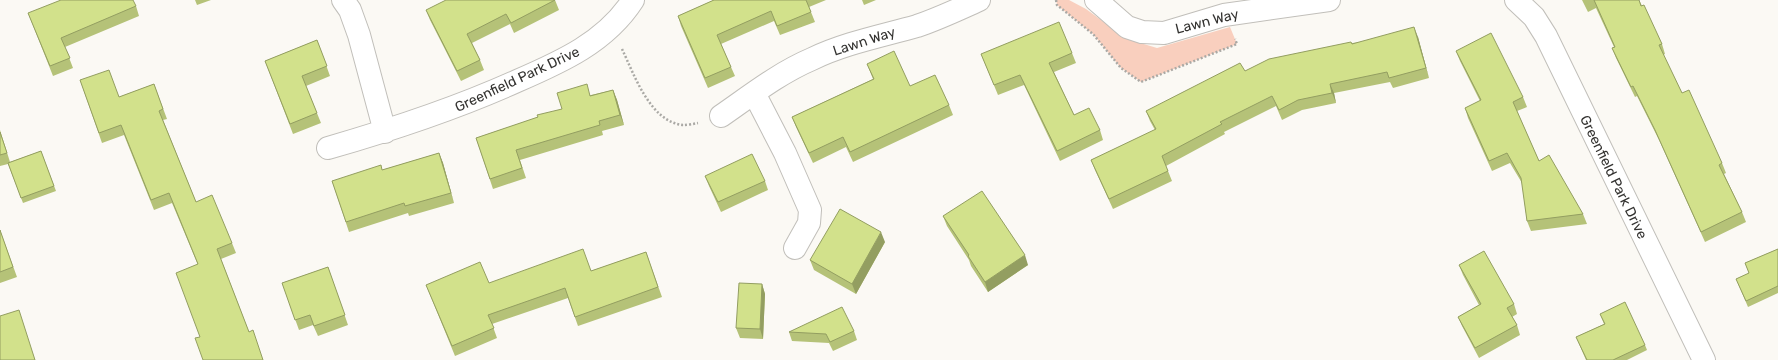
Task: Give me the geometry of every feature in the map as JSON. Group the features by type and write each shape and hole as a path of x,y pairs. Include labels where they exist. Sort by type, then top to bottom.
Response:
{"street":[{"path":"343,0 350,10 359,35 385,132"},
{"name":"Greenfield Park Drive","path":"328,148 385,132 472,102 556,64 586,46 612,27 633,0"},
{"name":"Lawn Way","path":"721,116 780,76 812,59 868,38 925,23 979,0"},
{"name":"Lawn Way","path":"1096,0 1127,27 1142,32 1164,33 1224,16 1329,0"},
{"name":"Greenfield Park Drive","path":"1516,0 1534,17 1546,36 1704,360"},
{"path":"754,94 785,153 810,210 809,223 795,248"}],"path":[{"path":"612,27 647,100 662,117 682,125 703,122 721,116"}],"shaded area":[{"path":"1056,0 1069,0 1086,9 1127,39 1157,48 1230,27 1237,44 1141,82 1121,68 1093,34 1057,5"}],"building":[{"path":"61,0 133,0 136,6 61,38 70,58 50,66 28,13"},
{"path":"446,0 555,0 511,23 506,14 467,34 480,60 457,71 426,10"},
{"path":"714,0 806,0 811,12 777,26 771,11 717,35 731,67 705,78 678,16"},
{"path":"1594,0 1639,0 1641,6 1644,5 1662,44 1659,45 1682,93 1689,90 1722,163 1719,165 1742,212 1701,232 1655,130 1633,86 1631,87 1612,48 1615,47"},
{"path":"1059,22 1072,53 1049,63 1074,115 1089,108 1100,130 1057,151 1020,75 994,85 981,54"},
{"path":"1414,27 1426,68 1389,78 1387,72 1330,84 1332,93 1298,100 1279,110 1272,96 1220,122 1222,124 1162,156 1168,171 1109,199 1091,160 1156,129 1146,111 1240,63 1245,71 1269,59 1351,42 1352,44"},
{"path":"1491,33 1523,97 1513,102 1539,161 1549,155 1583,214 1527,221 1521,178 1507,153 1489,161 1465,108 1481,100 1456,51"},
{"path":"317,40 327,66 302,76 317,113 290,124 265,61"},
{"path":"894,51 910,86 935,75 949,105 850,152 843,137 809,153 792,117 874,79 867,64"},
{"path":"109,70 119,97 154,84 163,109 159,111 196,202 212,195 232,243 217,249 249,332 253,330 263,360 203,360 195,338 200,337 176,273 198,264 169,193 151,200 121,125 99,133 80,80"},
{"path":"587,84 590,96 613,90 620,115 599,121 600,125 516,150 522,168 490,179 476,138 538,117 537,115 562,109 557,93"},
{"path":"0,132 7,153 0,155"},
{"path":"41,151 54,186 21,198 8,163"},
{"path":"439,153 451,193 405,206 404,203 346,222 332,181 381,165 382,170"},
{"path":"752,154 765,181 718,202 705,176"},
{"path":"982,191 1025,255 985,282 943,216"},
{"path":"840,209 881,232 852,284 810,260"},
{"path":"0,230 13,267 0,272"},
{"path":"583,249 591,271 646,252 658,287 575,317 565,288 488,315 494,328 452,346 426,285 480,262 489,283"},
{"path":"1778,249 1778,286 1746,301 1736,279 1749,273 1745,263"},
{"path":"1484,251 1514,304 1507,308 1517,325 1475,348 1458,317 1481,304 1459,265"},
{"path":"328,267 345,315 314,326 310,315 295,320 282,283"},
{"path":"739,283 762,284 760,329 736,328"},
{"path":"1625,302 1645,345 1613,360 1587,360 1576,337 1605,324 1600,314"},
{"path":"842,307 854,331 830,342 826,334 789,332"},
{"path":"19,310 35,360 0,360 0,316"}]}
